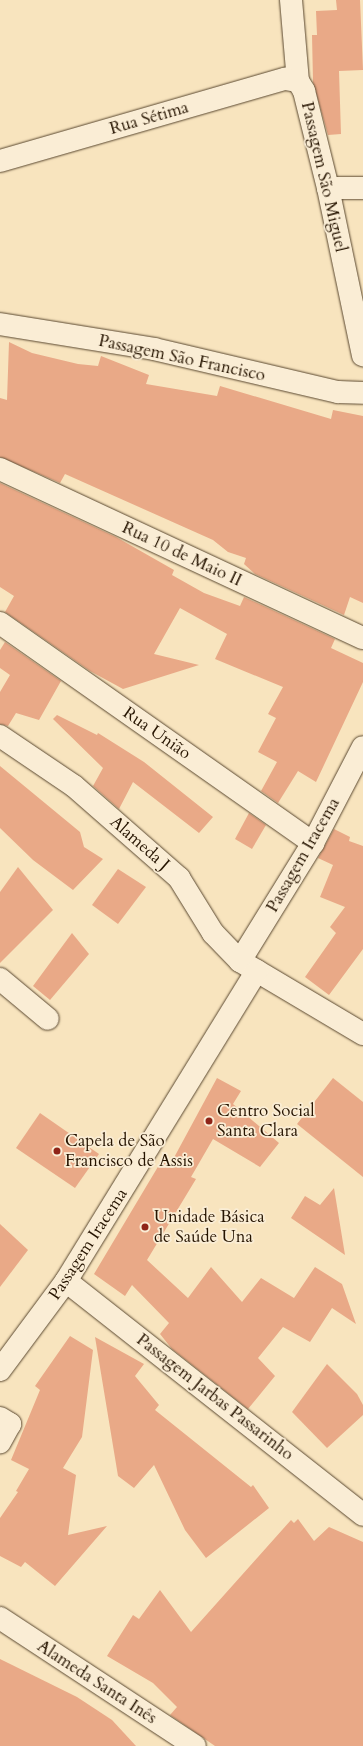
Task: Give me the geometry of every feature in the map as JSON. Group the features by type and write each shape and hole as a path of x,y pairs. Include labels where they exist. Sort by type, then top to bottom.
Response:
{"street":[{"name":"Passagem São Miguel","path":"292,0 298,81 304,91 328,188 363,355"},
{"name":"Rua Sétima","path":"0,161 285,79 298,81"},
{"path":"328,188 363,188"},
{"name":"Passagem São Francisco","path":"0,324 154,349 338,392 363,393"},
{"name":"Rua 10 de Maio II","path":"0,470 363,638"},
{"name":"Rua União","path":"0,623 313,844"},
{"name":"Alameda J","path":"0,736 74,786 179,878 213,933 249,966 360,1025"},
{"name":"Passagem Iracema","path":"0,1370 66,1281 249,966 363,747"},
{"path":"0,979 48,1019"},
{"name":"Passagem Jarbas Passarinho","path":"66,1281 363,1515"},
{"name":"Alameda Santa Inês","path":"0,1618 195,1746"}],"building":[{"path":"336,0 360,0 363,70 339,71 341,134 328,135 313,82 312,35 317,35 316,11 337,10"},
{"path":"9,342 32,353 78,364 98,366 101,356 149,375 146,384 217,396 220,386 331,419 333,410 363,416 363,603 350,597 344,615 255,574 244,564 246,558 228,552 213,540 65,474 60,483 0,457 0,398 7,400"},
{"path":"0,483 116,537 174,570 172,575 204,593 240,606 244,597 335,639 331,648 363,663 363,682 316,782 298,771 278,803 261,791 277,762 258,752 276,718 268,714 283,687 215,659 227,634 180,608 154,654 199,665 123,689 90,671 5,612 14,596 0,587"},
{"path":"5,642 61,681 39,720 16,713 8,726 0,724 0,692 10,675 0,668 0,650"},
{"path":"57,715 97,735 98,733 144,762 213,817 199,833 133,782 119,809 93,786 103,768 53,719"},
{"path":"0,766 80,832 84,847 103,859 73,890 33,860 0,828"},
{"path":"249,813 266,825 252,849 235,839"},
{"path":"334,829 350,837 349,841 363,846 363,949 329,995 305,977 336,933 330,927 345,907 320,897 333,865 318,858"},
{"path":"18,867 53,910 0,963 0,892"},
{"path":"118,869 146,887 118,924 92,905"},
{"path":"72,933 89,954 50,1000 33,986"},
{"path":"217,1078 241,1091 233,1104 279,1143 260,1167 213,1139 191,1177 196,1179 147,1260 188,1298 211,1267 242,1302 261,1278 294,1298 315,1267 342,1284 356,1324 332,1308 310,1342 283,1327 258,1358 275,1376 248,1409 172,1349 160,1334 169,1323 132,1285 125,1296 94,1274 162,1160 170,1165"},
{"path":"333,1078 363,1102 363,1177 297,1124"},
{"name":"Capela de São Francisco de Assis","path":"40,1113 99,1154 75,1188 16,1148"},
{"path":"334,1188 345,1255 291,1218 305,1196 320,1205"},
{"path":"0,1224 28,1250 0,1287"},
{"path":"70,1336 93,1350 82,1437 63,1468 76,1475 68,1535 107,1526 55,1586 25,1562 21,1567 0,1556 0,1518 18,1492 16,1491 29,1469 11,1460 40,1390 35,1386"},
{"path":"95,1337 144,1364 135,1376 159,1405 155,1410 251,1487 253,1485 269,1508 206,1558 185,1530 154,1465 134,1488 118,1476"},
{"path":"327,1364 357,1394 363,1405 363,1415 327,1448 292,1412"},
{"path":"298,1519 314,1541 329,1527 363,1542 363,1746 215,1746 170,1715 177,1707 153,1683 107,1656 133,1615 139,1619 160,1590 191,1632 291,1520 294,1523"},
{"path":"0,1659 77,1697 112,1720 136,1746 0,1746"}],"place":[{"name":"Centro Social Santa Clara","path":"209,1121"},
{"name":"Capela de São Francisco de Assis","path":"57,1151"},
{"name":"Unidade Básica de Saúde Una","path":"145,1227"}]}
